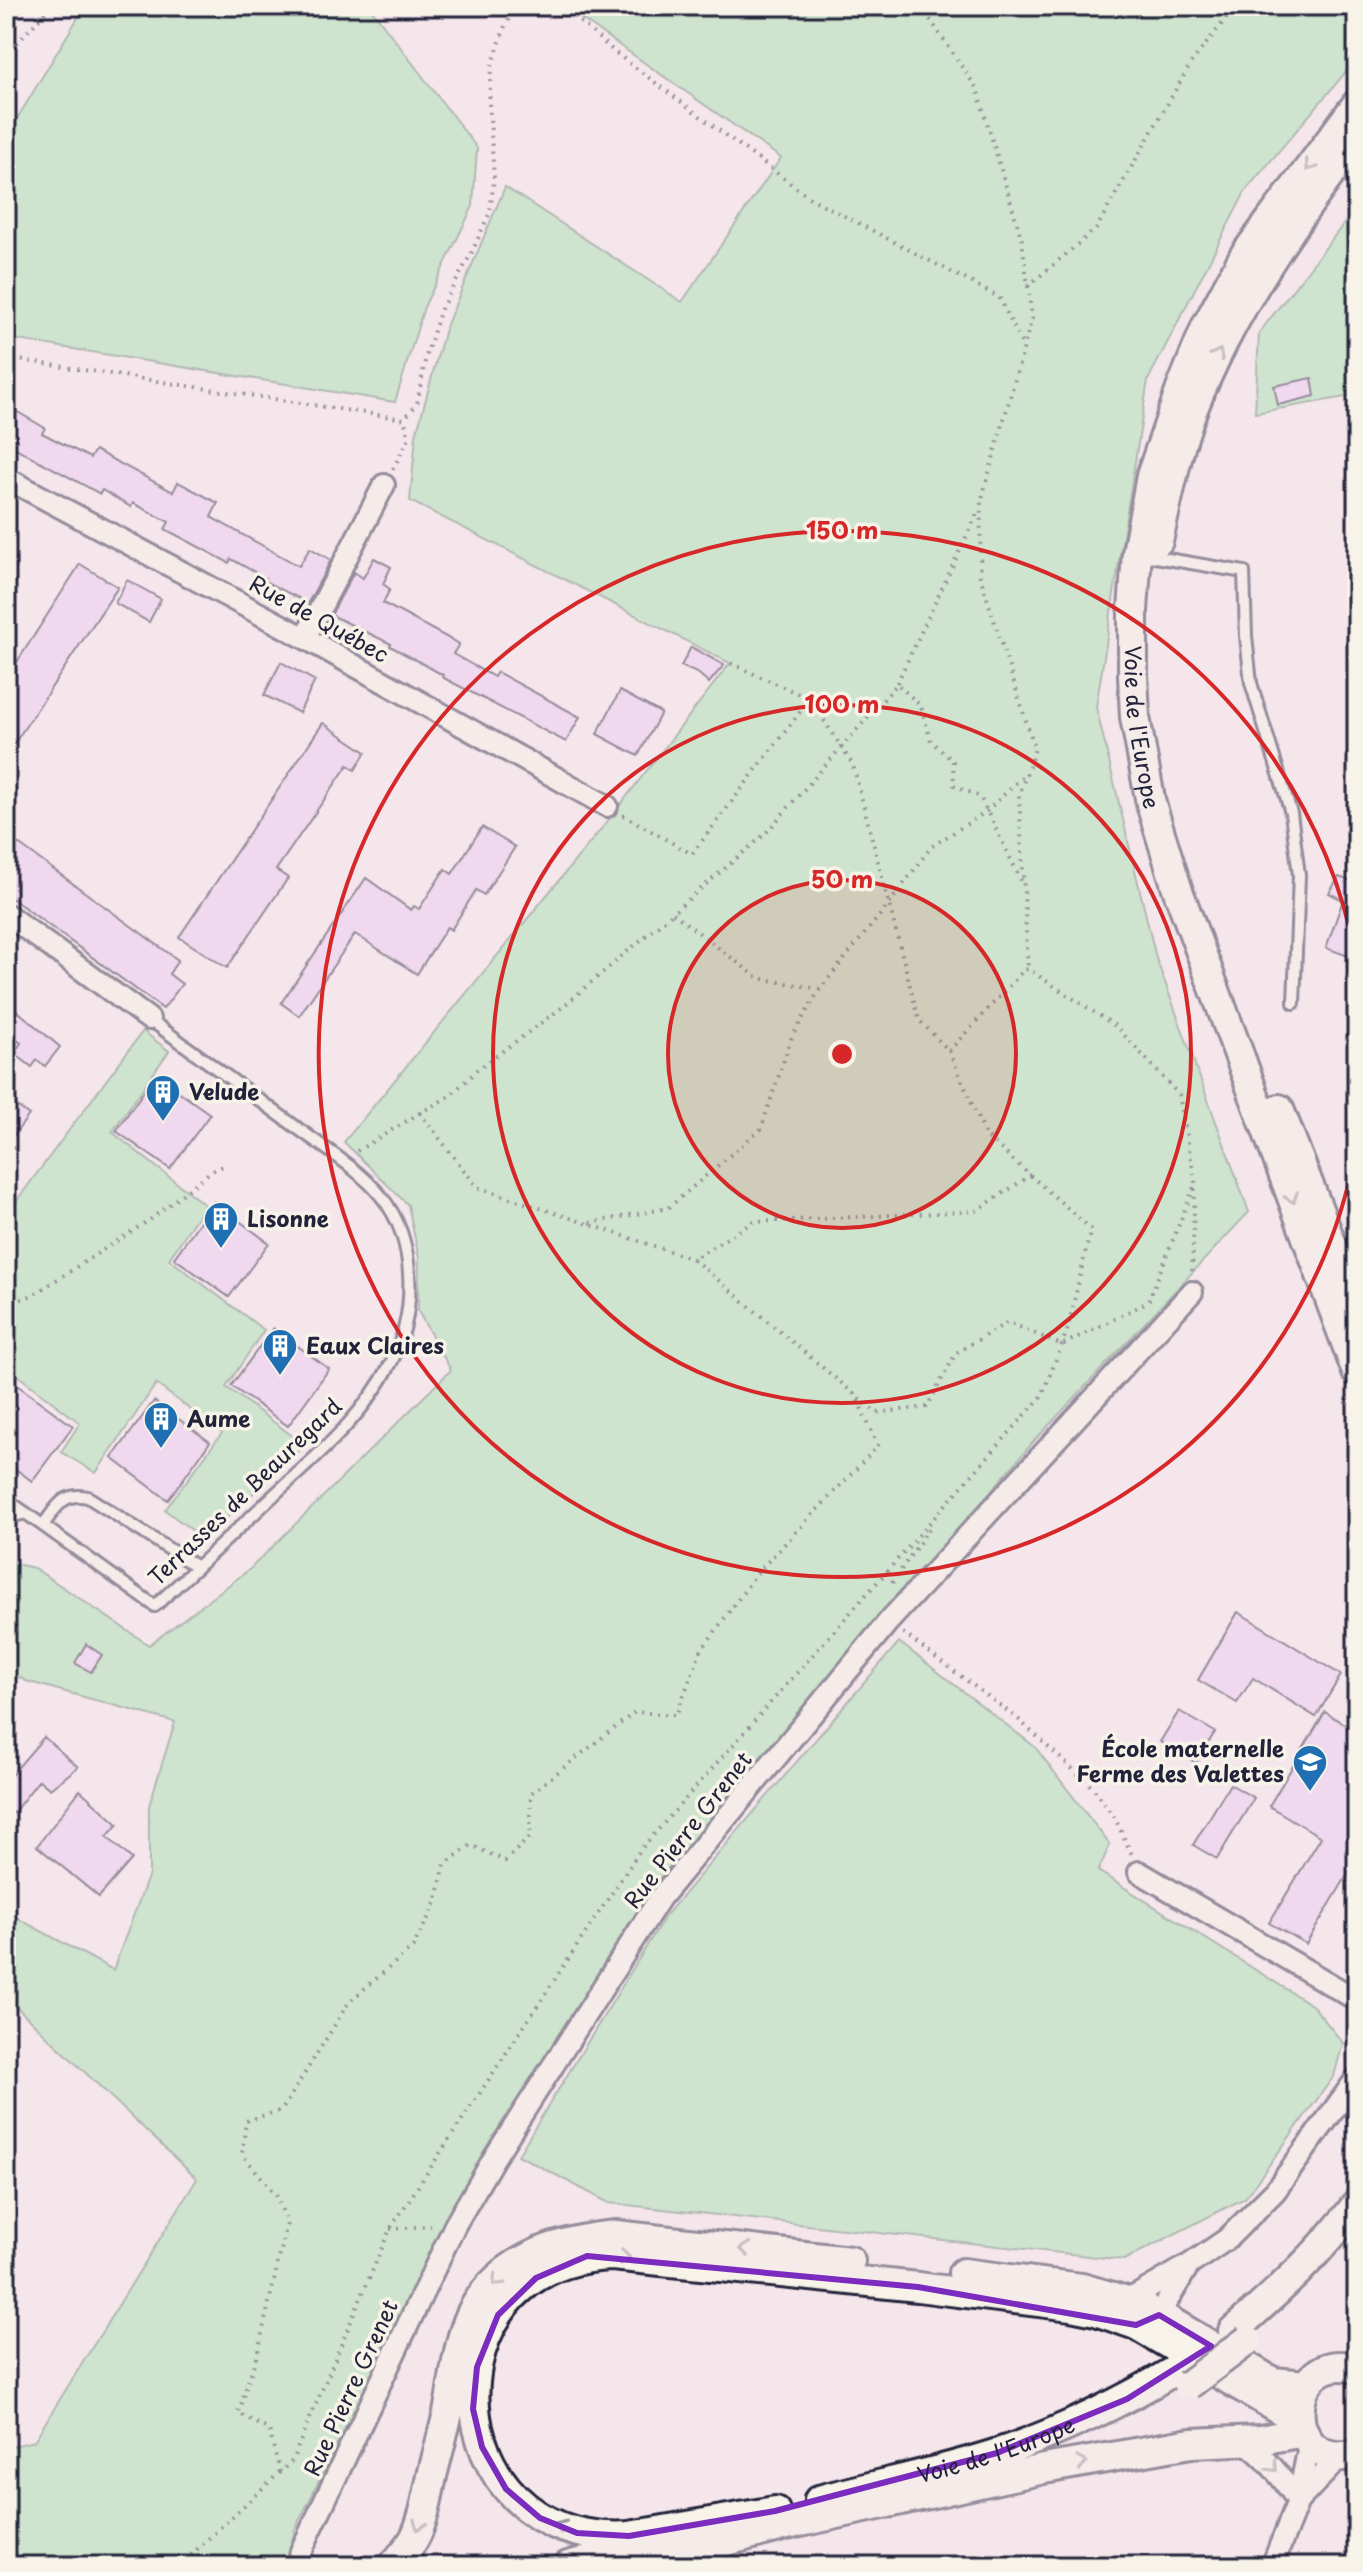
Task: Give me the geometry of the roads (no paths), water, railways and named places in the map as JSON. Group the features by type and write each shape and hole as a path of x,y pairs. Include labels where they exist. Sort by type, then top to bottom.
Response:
{"main road":[{"name":"Voie de l'Europe","path":"1357,104 1244,256 1206,327 1151,476 1146,555 1149,683 1170,810 1199,902 1357,1309"},
{"name":"Voie de l'Europe","path":"1357,139 1264,267 1219,352 1191,412 1146,555 1133,610 1135,717 1151,804 1177,888 1357,1372"},
{"name":"Voie de l'Europe","path":"1241,2336 1330,2239 1357,2204"},
{"name":"Voie de l'Europe","path":"568,2566 1017,2463 1107,2429 1241,2336 1323,2274 1357,2230"},
{"path":"393,2566 415,2537 426,2504 458,2354 472,2313 483,2295 506,2272 550,2247 583,2238 616,2235 1082,2288 1273,2382 1307,2385"},
{"path":"1304,2431 1260,2440 1191,2443 781,2518 605,2537 577,2533 540,2518 506,2489 482,2447 473,2409 473,2390 485,2338 514,2295 557,2267 587,2256 612,2256 1136,2315 1304,2431 1319,2449 1349,2455"},
{"path":"1304,2431 1298,2406 1307,2385 1326,2369 1339,2366 1357,2369"},
{"path":"632,2566 781,2518"}],"street":[{"name":"Rue de Québec","path":"6,478 305,638 607,806"},
{"path":"305,638 384,485"},
{"path":"6,914 149,1019"},
{"name":"Rue Pierre Grenet","path":"298,2566 301,2551 455,2225 494,2158 660,1898 888,1622 1192,1292"},
{"path":"1139,1872 1357,2000"},
{"path":"1136,2315 1189,2265 1227,2239 1275,2191 1357,2078"},
{"path":"1136,2315 1189,2265"},
{"path":"1272,2566 1298,2501 1304,2431"},
{"path":"1241,2439 1279,2472 1298,2501"},
{"path":"1298,2501 1349,2455"}],"lane":[{"path":"1146,555 1244,572 1251,683 1291,813 1299,875 1294,1003"},
{"name":"Terrasses de Beauregard","path":"6,1499 155,1606 348,1424 392,1363 395,1353 409,1304 409,1273 405,1244 395,1216 379,1194 342,1161 149,1019"},
{"path":"43,1525 62,1500 75,1495 88,1497 197,1567"},
{"path":"6,1518 26,1513"}],"place":[{"name":"Velude","path":"163,1123"},
{"name":"Lisonne","path":"221,1250"},
{"name":"Eaux Claires","path":"280,1377"},
{"name":"Aume","path":"161,1450"},
{"name":"École maternelle Ferme des Valettes","path":"1310,1793"}]}
